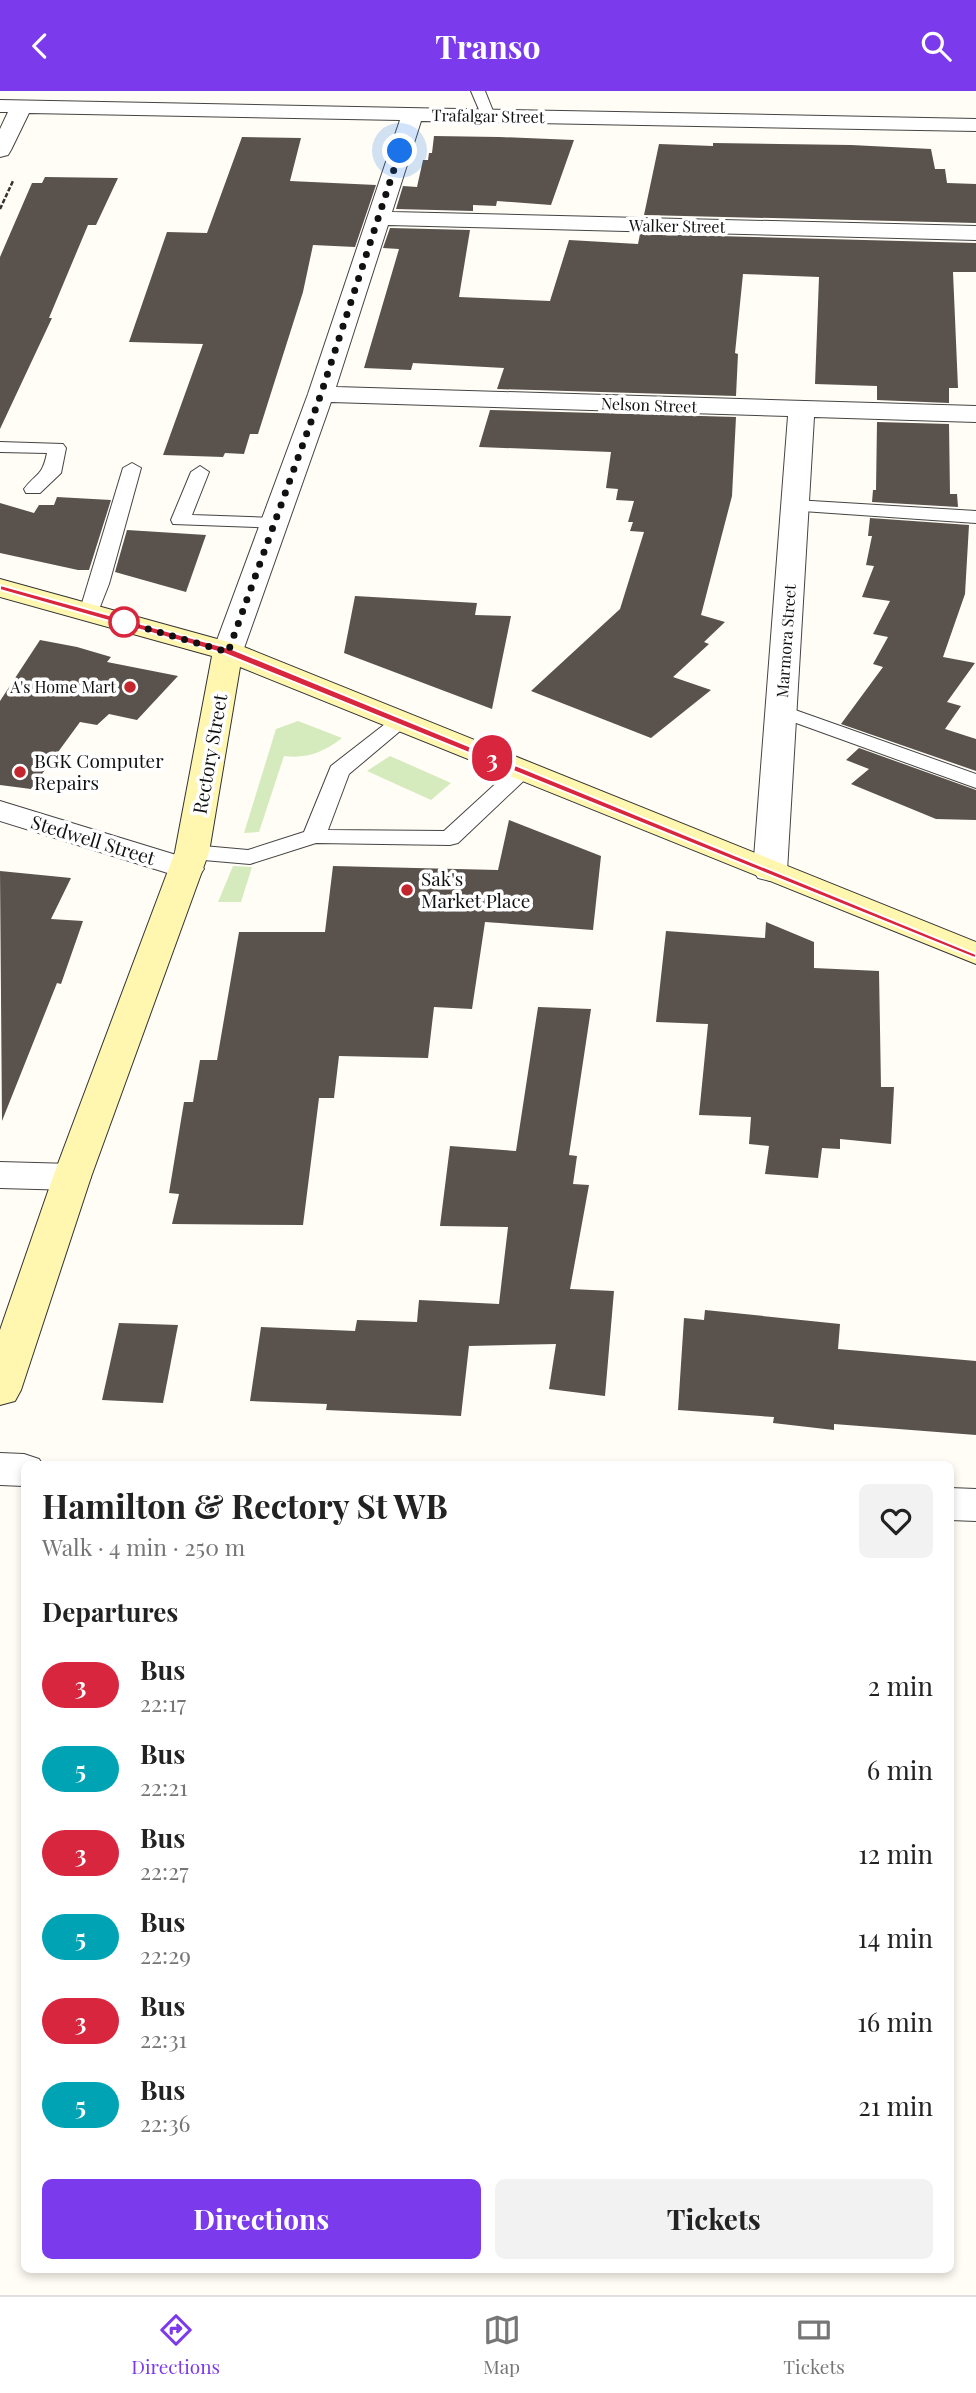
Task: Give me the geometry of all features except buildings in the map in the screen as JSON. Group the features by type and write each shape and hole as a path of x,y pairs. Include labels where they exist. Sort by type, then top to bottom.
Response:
{"main road":[{"path":"0,588 228,652 976,954"},
{"name":"Rectory Street","path":"0,1390 72,1177 190,861 228,652"}],"street":[{"name":"Trafalgar Street","path":"0,106 976,125"},
{"path":"0,151 22,106"},
{"name":"Rectory Street","path":"228,652 321,394 412,115"},
{"name":"Walker Street","path":"377,218 976,233"},
{"name":"Nelson Street","path":"321,394 802,411 976,414"},
{"name":"Marmora Street","path":"769,871 802,411"},
{"name":"Stedwell Street","path":"0,811 190,861"},
{"path":"0,1175 72,1177"},
{"path":"0,1469 21,1470"},
{"path":"954,1504 976,1505"}],"lane":[{"path":"478,91 488,116"},
{"path":"0,447 57,448 52,473 33,489"},
{"path":"89,613 132,468"},
{"path":"200,472 180,520 274,524"},
{"path":"795,506 976,517"},
{"path":"780,711 976,781"},
{"path":"314,836 339,771 401,721"},
{"path":"190,861 250,857 314,836 450,838 523,771"}],"green space":[{"path":"298,721 342,738 315,753 284,756 259,832 244,833 276,729"},
{"path":"390,756 451,783 431,800 367,771"},
{"path":"233,866 252,867 241,902 218,902"}],"bus line":[{"name":"3","path":"0,588 228,652 976,954"}],"place":[{"name":"A's Home Mart","path":"130,687"},
{"name":"BGK Computer Repairs","path":"20,772"},
{"name":"Sak's Market Place","path":"407,890"}],"route":[{"path":"124,622 228,652 321,394 400,151"}]}
